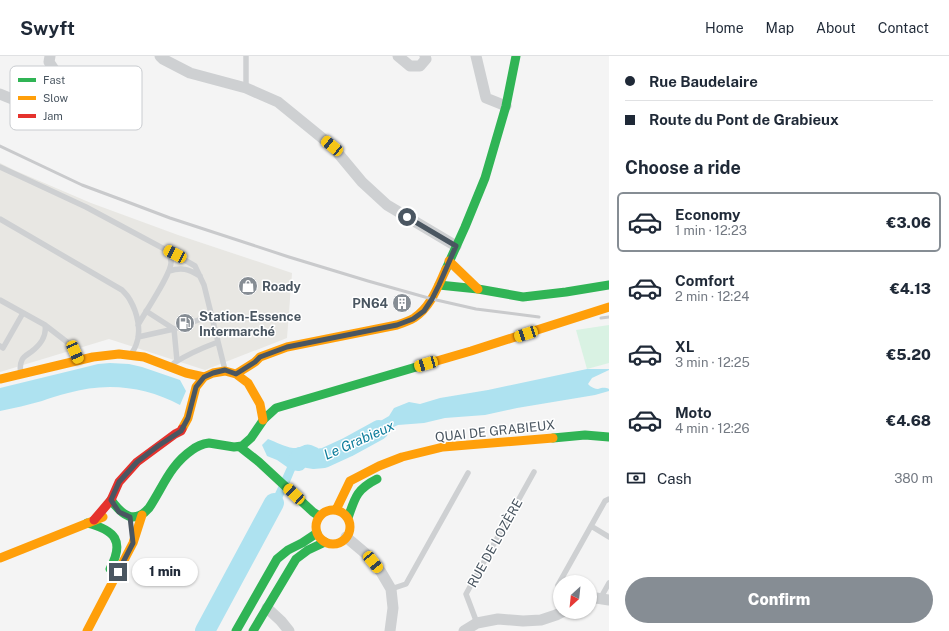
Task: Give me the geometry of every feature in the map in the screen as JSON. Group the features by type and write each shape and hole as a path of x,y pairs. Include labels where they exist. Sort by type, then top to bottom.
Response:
{"main road":[{"path":"236,374 266,354 287,347 397,325 413,319 424,311 439,285 485,178 506,106 516,56"},
{"path":"449,261 478,289"},
{"path":"439,285 478,289 523,297 609,285"},
{"path":"88,628 133,543 142,515 150,508 173,466 189,451 207,442 229,447 240,447 249,442 263,420 276,408 471,351 609,307"},
{"path":"0,379 93,358 119,354 144,357 173,364 186,373 204,377"},
{"path":"248,383 255,362"},
{"path":"90,521 111,500 119,482 137,462 181,431 188,418 196,387 204,377 225,370 236,374 248,383 260,404 263,420"},
{"path":"260,404 276,408"},
{"name":"QUAI DE GRABIEUX","path":"336,510 350,481 379,466 402,457 443,447 585,435 609,437"},
{"path":"249,442 259,462"},
{"name":"QUAI DE GRABIEUX","path":"514,450 566,446"},
{"path":"240,447 259,462 316,514 315,527 320,539 332,544 339,543 345,539 349,532 350,525 348,518 340,511 330,510 316,514"},
{"path":"348,518 359,490 368,483 382,476"},
{"path":"111,500 119,512 130,517 142,515"},
{"path":"0,558 90,521 119,512"},
{"path":"130,517 133,543"},
{"path":"88,628 93,603 116,557 118,547 116,539 112,534 90,521"},
{"path":"236,631 278,559 288,550 317,533"},
{"path":"253,631 296,559 308,550 325,542"}],"street":[{"path":"50,56 50,62 53,66"},
{"path":"160,56 190,73 246,88 278,102 332,146 362,182 387,205 456,246"},
{"path":"398,56 410,66 420,66 426,59 425,56"},
{"path":"476,56 486,98 506,106"},
{"path":"0,94 10,98"},
{"path":"186,373 193,386 196,387"},
{"path":"346,537 365,553 381,572 391,589 393,608 390,631"},
{"path":"266,608 281,621 289,631"},
{"path":"464,631 477,623 498,619 523,621 541,620 553,616"}],"lane":[{"path":"246,56 246,88"},
{"path":"0,167 86,208 195,266 204,285 225,370"},
{"path":"0,219 122,290 129,299 135,311 138,326 136,345 130,355"},
{"path":"138,326 169,271 171,262 167,250"},
{"path":"169,271 185,269 200,276"},
{"path":"0,300 45,326 67,342 75,352 79,361"},
{"path":"146,311 174,329"},
{"path":"0,346 3,348 23,313"},
{"path":"138,337 174,329 212,315"},
{"path":"21,374 21,361 41,343 45,336 45,326"},
{"path":"173,364 174,329"},
{"path":"173,364 203,347 218,342"},
{"name":"RUE DE LOZÈRE","path":"477,623 466,594 534,472"},
{"path":"391,589 406,584 468,473"},
{"path":"564,575 591,526 606,501 609,499"},
{"path":"591,526 609,537"},
{"path":"600,600 609,583"}],"shaded area":[{"path":"0,163 91,203 178,235 292,273 287,338 205,370 109,339 0,372"}],"green space":[{"path":"609,325 609,363 587,369 576,330"}],"water":[{"path":"98,364 129,364 142,367 180,380 186,391 180,405 139,390 111,387 82,390 0,411 0,388"},
{"path":"587,369 609,369 592,378 588,384 598,389 609,389 609,391 595,395 485,415 445,418 424,423 398,425 355,443 377,423 389,416 394,408 409,402 420,404 440,398 488,390"},
{"path":"268,439 293,448 307,444 313,446 318,448 318,454 323,458 314,463 308,461 301,462 295,470 278,507 259,530 255,528 255,523 271,502 287,467 277,460 267,456 262,445"}],"waterway":[{"name":"Le Grabieux","path":"298,461 301,457 313,459 324,458 379,430"},
{"name":"Le Grabieux","path":"205,631 274,503"}],"railway":[{"path":"0,146 82,185 170,218 289,257 432,299 476,309 539,317"},
{"path":"601,318 609,317"}],"traffic: fast":[{"path":"446,269 485,178 506,106 516,56"},
{"path":"439,285 478,289 523,297 609,285"},
{"path":"111,500 124,514 133,517 138,516 149,508 172,469 184,456 198,446 209,443 234,447 242,446 251,438 264,419 276,408 423,365"},
{"path":"553,438 585,435 609,437"},
{"path":"240,447 259,462 319,516"},
{"path":"348,518 358,494 365,486 377,479"},
{"path":"87,523 105,529 115,538 117,551 110,569"},
{"path":"236,631 277,559 288,550 317,533"},
{"path":"253,631 296,559 308,550 325,542"}],"traffic: slow":[{"path":"449,261 478,289"},
{"path":"236,374 260,357 287,347 406,322 425,308 437,289 446,269"},
{"path":"423,365 609,307"},
{"path":"0,379 93,357 119,354 144,357 186,373 204,377"},
{"path":"182,429 188,418 196,387 204,377 213,373 225,371 236,374 248,383 260,404 263,420"},
{"path":"336,510 350,481 379,466 402,457 443,447 553,438"},
{"path":"336,510 345,515 349,520 350,527 349,534 345,539 340,543 330,544 326,543 317,534 316,524 317,520 326,511 336,510"},
{"path":"87,631 133,543 142,515"},
{"path":"0,558 103,517"}],"traffic: jam":[{"path":"94,520 111,500 119,482 137,462 182,429"}],"place":[{"name":"Roady","path":"248,286"},
{"name":"PN64","path":"402,303"},
{"name":"Station-Essence Intermarché","path":"185,323"}],"route":[{"path":"118,572 133,543 130,517 119,512 111,500 119,482 137,462 181,431 188,418 196,387 204,377 225,370 236,374 266,354 287,347 397,325 413,319 424,311 439,285 456,246 407,217"}]}
